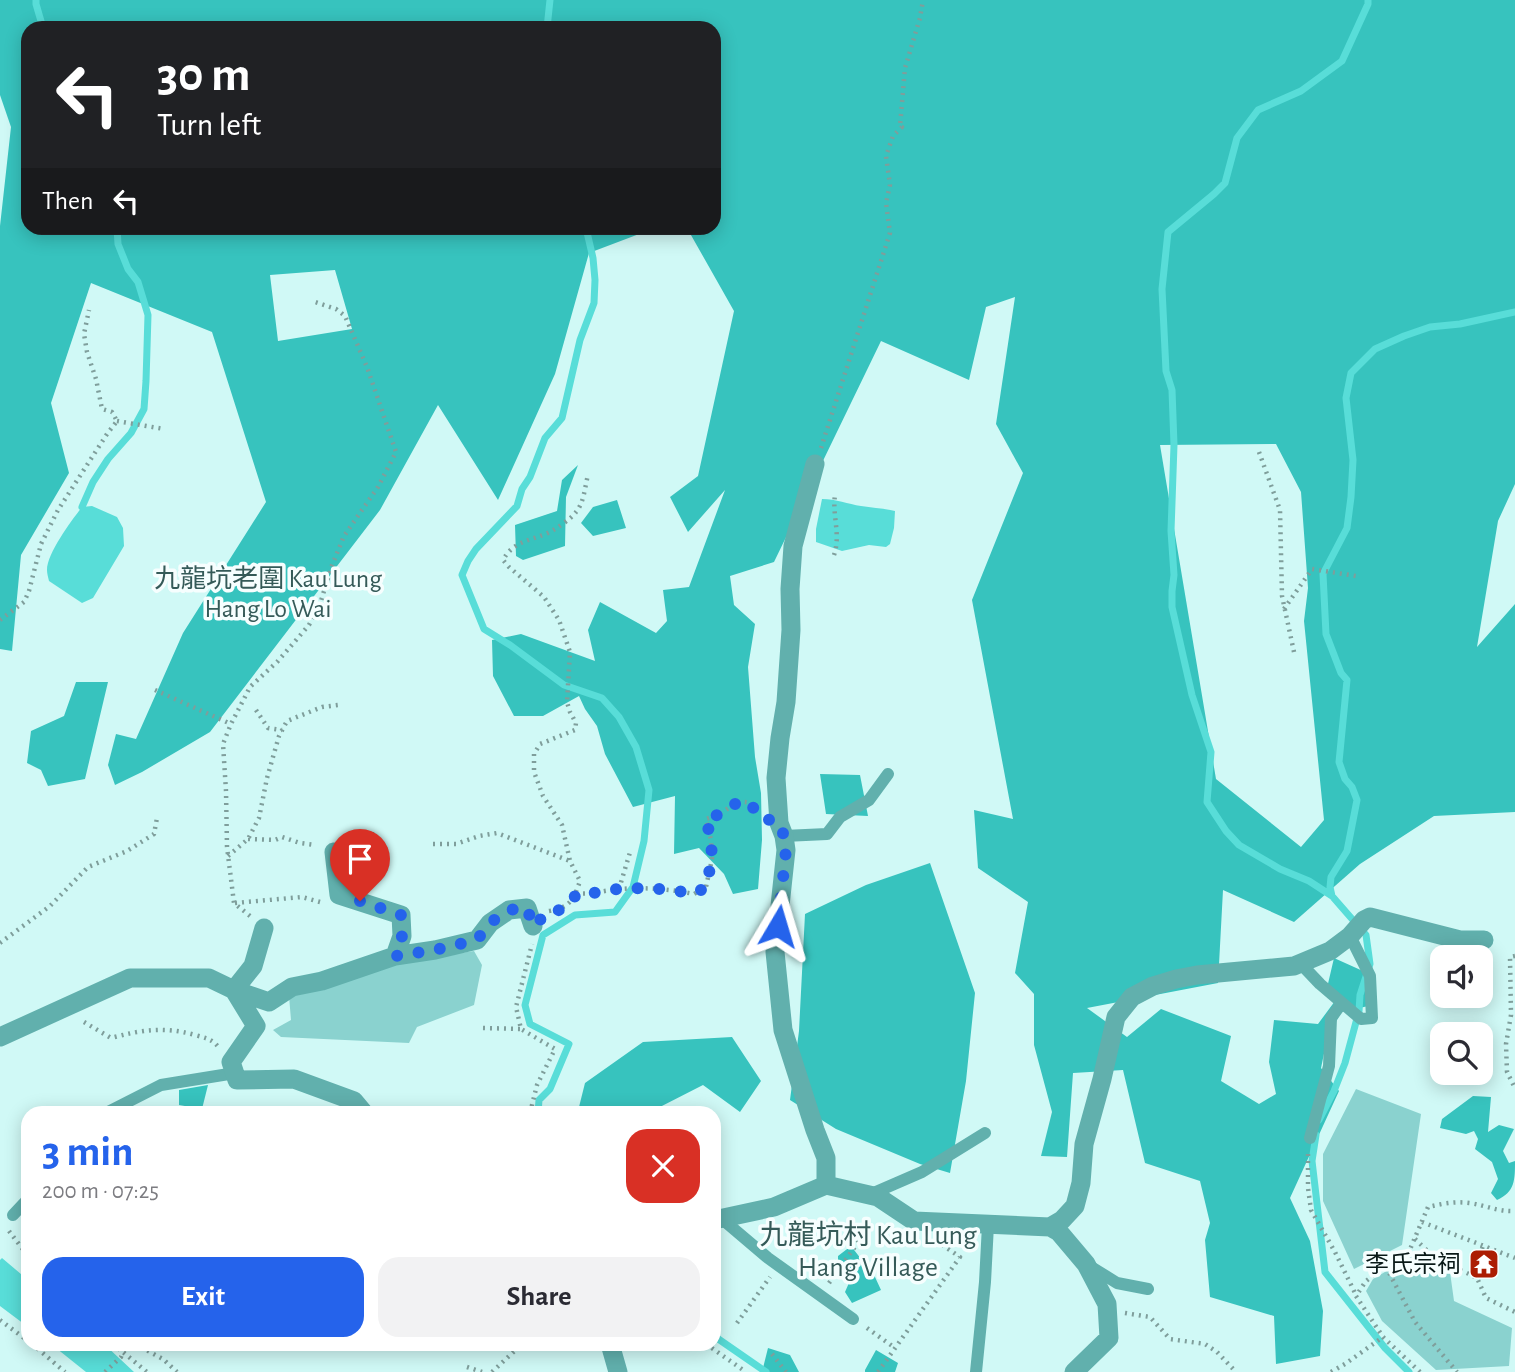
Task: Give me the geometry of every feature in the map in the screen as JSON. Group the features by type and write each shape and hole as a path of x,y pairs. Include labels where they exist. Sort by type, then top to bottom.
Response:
{"street":[{"path":"815,464 793,546 786,702 776,778 786,850 775,951 783,1030 826,1158 825,1185"},
{"path":"334,852 339,894 401,915 402,936 396,956"},
{"path":"0,1037 130,978 209,978 269,1002 292,987 322,981 396,956 477,940 490,923 509,910 527,908 533,926"},
{"path":"1050,1227 1062,1220 1075,1206 1081,1183 1084,1144 1116,1017 1132,997 1153,986 1176,979 1301,964 1330,951 1370,917 1460,940 1484,940"},
{"path":"234,990 253,965 264,928"},
{"path":"234,990 256,1026 233,1068 237,1080 294,1079 354,1101 358,1106"},
{"path":"721,1218 775,1207 825,1185 878,1197 914,1221 1050,1227 1059,1233 1086,1264 1107,1304 1109,1338 1074,1372"},
{"path":"612,1351 618,1372"}],"lane":[{"path":"782,829 827,834 840,817 869,800 888,774"},
{"path":"1301,964 1341,1004 1361,1019 1372,1018 1370,976 1350,936"},
{"path":"1310,1138 1329,1066 1331,1018 1341,1004"},
{"path":"120,1106 161,1085 233,1068"},
{"path":"869,1195 922,1172 985,1133"},
{"path":"13,1215 21,1206"},
{"path":"721,1221 853,1319"},
{"path":"976,1372 988,1225"},
{"path":"1086,1264 1116,1283 1148,1289"}],"path":[{"path":"815,464 890,233 886,203 890,184 886,156 892,136 902,127 905,68 923,0"},
{"path":"264,928 234,903 228,857 223,744 250,687 278,661 309,625 321,601 344,536 379,487 396,452 367,367 345,316 336,309 316,302"},
{"path":"89,310 84,334 87,352 102,409 112,412 117,421"},
{"path":"117,421 164,429"},
{"path":"0,620 24,602 41,544 58,510 117,421"},
{"path":"1259,452 1280,510 1282,596 1294,652"},
{"path":"521,1029 516,1007 531,950 533,926 550,911 560,910 573,900 580,881 570,861 562,825 543,796 534,772 534,754 540,744 575,730 576,723 567,702 570,653 559,620 544,597 503,560 508,551 522,542 552,531 577,512 588,475"},
{"path":"834,555 838,528 835,519 835,495"},
{"path":"1284,609 1312,569 1356,576"},
{"path":"155,690 231,724"},
{"path":"228,857 248,839 259,818 267,778 287,721 322,707 338,705"},
{"path":"256,710 268,728 282,730"},
{"path":"576,894 641,888 694,894 706,887 712,859 706,819 741,801 751,803 757,816 782,829"},
{"path":"0,943 50,906 88,867 127,851 154,834 157,818"},
{"path":"248,839 275,840 282,837 329,847 334,852 371,858 372,832"},
{"path":"433,844 456,844 497,833 570,861"},
{"path":"619,889 631,849"},
{"path":"234,903 302,897 320,902 328,900 349,889 351,868 360,865 361,858"},
{"path":"1515,957 1510,957 1511,1015 1506,1044 1507,1072 1515,1088"},
{"path":"70,1005 76,1016 111,1038 159,1029 174,1030 214,1041 233,1068"},
{"path":"483,1028 521,1029 555,1049 537,1085 532,1106"},
{"path":"1310,1138 1308,1188 1311,1210 1356,1296 1382,1338 1420,1372"},
{"path":"1356,1296 1366,1282 1386,1266 1408,1254 1428,1207 1451,1202 1468,1203 1502,1212 1515,1211"},
{"path":"878,1372 960,1257 925,1234 914,1221"},
{"path":"1422,1222 1515,1258"},
{"path":"6,1227 21,1247"},
{"path":"820,1295 869,1227"},
{"path":"1415,1239 1438,1261 1477,1278 1486,1298 1515,1312"},
{"path":"1472,1275 1483,1246"},
{"path":"737,1323 778,1265"},
{"path":"1386,1266 1415,1322 1457,1372"},
{"path":"1107,1304 1126,1314 1150,1317 1170,1339 1205,1344 1217,1352 1236,1372"},
{"path":"853,1319 895,1348"},
{"path":"0,1320 21,1335"},
{"path":"1331,1372 1382,1338"},
{"path":"40,1351 65,1372"},
{"path":"119,1351 147,1372"},
{"path":"105,1372 123,1351"},
{"path":"148,1351 163,1359 177,1372"},
{"path":"492,1372 514,1351"},
{"path":"716,1351 746,1372"},
{"path":"772,1354 786,1372"},
{"path":"467,1367 482,1372"}],"shaded area":[{"path":"0,0 1515,0 1515,484 1498,521 1477,647 1515,604 1515,812 1434,816 1360,864 1294,922 1223,890 1218,983 1087,1008 1127,1037 1161,1009 1231,1036 1221,1081 1259,1104 1276,1094 1269,1062 1274,1020 1318,1024 1335,1001 1327,988 1334,958 1374,976 1373,1005 1341,1012 1327,1039 1321,1068 1339,1091 1290,1198 1310,1241 1323,1311 1320,1356 1276,1364 1274,1316 1210,1297 1205,1240 1210,1223 1200,1181 1145,1163 1123,1070 1073,1073 1067,1157 1041,1156 1052,1112 1034,1045 1034,994 1015,973 1028,902 978,868 974,810 1013,819 972,600 1023,473 996,424 1015,297 986,307 969,380 881,341 774,562 730,576 734,605 755,624 748,667 755,757 761,793 762,840 758,889 733,894 724,874 699,848 674,854 675,796 633,807 605,754 597,726 579,696 543,716 514,716 493,676 492,640 521,634 595,661 588,630 600,602 656,633 667,621 663,590 689,587 725,490 688,532 670,497 698,476 734,311 691,235 721,235 721,21 21,21 21,235 637,235 589,253 555,374 498,500 438,405 380,510 210,732 115,785 108,765 116,734 136,739 183,633 266,502 212,332 91,283 51,403 69,473 21,555 12,651 0,649 0,226 11,127 0,95","holes":["335,270 352,329 278,341 270,275","1276,444 1301,492 1308,588 1304,621 1324,820 1301,847 1216,779 1160,445"]},
{"path":"578,465 566,497 565,546 523,560 516,556 515,525 557,511 562,480"},
{"path":"822,499 895,511 890,544 886,547 869,545 842,551 816,542"},
{"path":"617,500 626,528 593,536 581,523 593,507"},
{"path":"92,506 117,517 123,528 124,546 93,598 82,603 49,581 47,570 55,546 72,520 82,507"},
{"path":"76,682 108,682 85,779 48,786 41,770 27,763 31,731 64,716"},
{"path":"820,774 860,775 868,816 826,814"},
{"path":"930,863 975,993 966,1081 950,1173 920,1164 836,1129 790,1100 799,1031 805,914 866,885"},
{"path":"474,951 482,965 474,1005 417,1027 409,1043 281,1037 273,1030 291,1020 289,996 391,963"},
{"path":"732,1037 761,1081 740,1112 703,1085 662,1106 579,1106 585,1083 643,1042"},
{"path":"208,1085 203,1106 179,1105 179,1090"},
{"path":"1356,1089 1421,1114 1402,1245 1354,1269 1323,1201 1323,1154"},
{"path":"1473,1096 1491,1097 1488,1132 1499,1125 1514,1129 1503,1151 1509,1163 1515,1161 1514,1180 1511,1189 1497,1200 1491,1193 1498,1179 1492,1162 1475,1149 1478,1139 1474,1131 1466,1134 1440,1128 1442,1119"},
{"path":"851,1246 875,1277 881,1290 852,1303 845,1292 852,1276 838,1262 838,1256"},
{"path":"1419,1252 1450,1272 1454,1301 1512,1328 1509,1366 1436,1370 1382,1321 1366,1291 1373,1279"},
{"path":"2,1258 21,1274 21,1322 0,1306"},
{"path":"768,1348 790,1355 799,1372 762,1372"},
{"path":"876,1350 898,1363 895,1372 865,1372"},
{"path":"60,1351 112,1351 134,1372 86,1372"}],"waterway":[{"path":"36,0 41,21"},
{"path":"548,21 550,0"},
{"path":"1319,1120 1345,1063 1359,1011 1360,995 1370,964 1366,935 1332,896 1239,845 1207,802 1211,752 1192,695 1172,607 1174,445 1172,390 1166,371 1162,289 1168,232 1225,183 1237,138 1258,110 1301,91 1342,61 1368,0"},
{"path":"82,507 93,482 108,459 131,433 144,409 148,315 138,282 128,269 118,244 117,235"},
{"path":"539,1106 539,1100 550,1089 569,1044 530,1024 525,1005 543,935 575,915 615,912 633,887 644,841 649,790 636,747 619,717 602,698 564,685 484,629 462,575 476,549 517,506 545,438 562,418 580,340 594,303 593,258 588,235"},
{"path":"1332,896 1331,877 1347,851 1357,800 1339,762 1347,680 1341,673 1326,634 1323,574 1347,528 1353,460 1346,398 1351,373 1375,349 1404,336 1430,327 1460,324 1515,312"},
{"path":"1316,1135 1312,1161 1325,1272 1385,1348 1409,1372"},
{"path":"721,1341 766,1372"}],"place":[{"name":"李氏宗祠","path":"1484,1264"}],"district":[{"name":"九龍坑老圍 Kau Lung Hang Lo Wai","path":"268,593"},
{"name":"九龍坑村 Kau Lung Hang Village","path":"868,1250"}],"route":[{"path":"360,901 401,915 402,936 396,956 477,940 490,923 509,910 527,908 533,926 550,911 560,910 573,900 576,894 641,888 694,894 706,887 712,859 706,819 741,801 751,803 757,816 779,823 784,836 786,850 778,926"}]}
